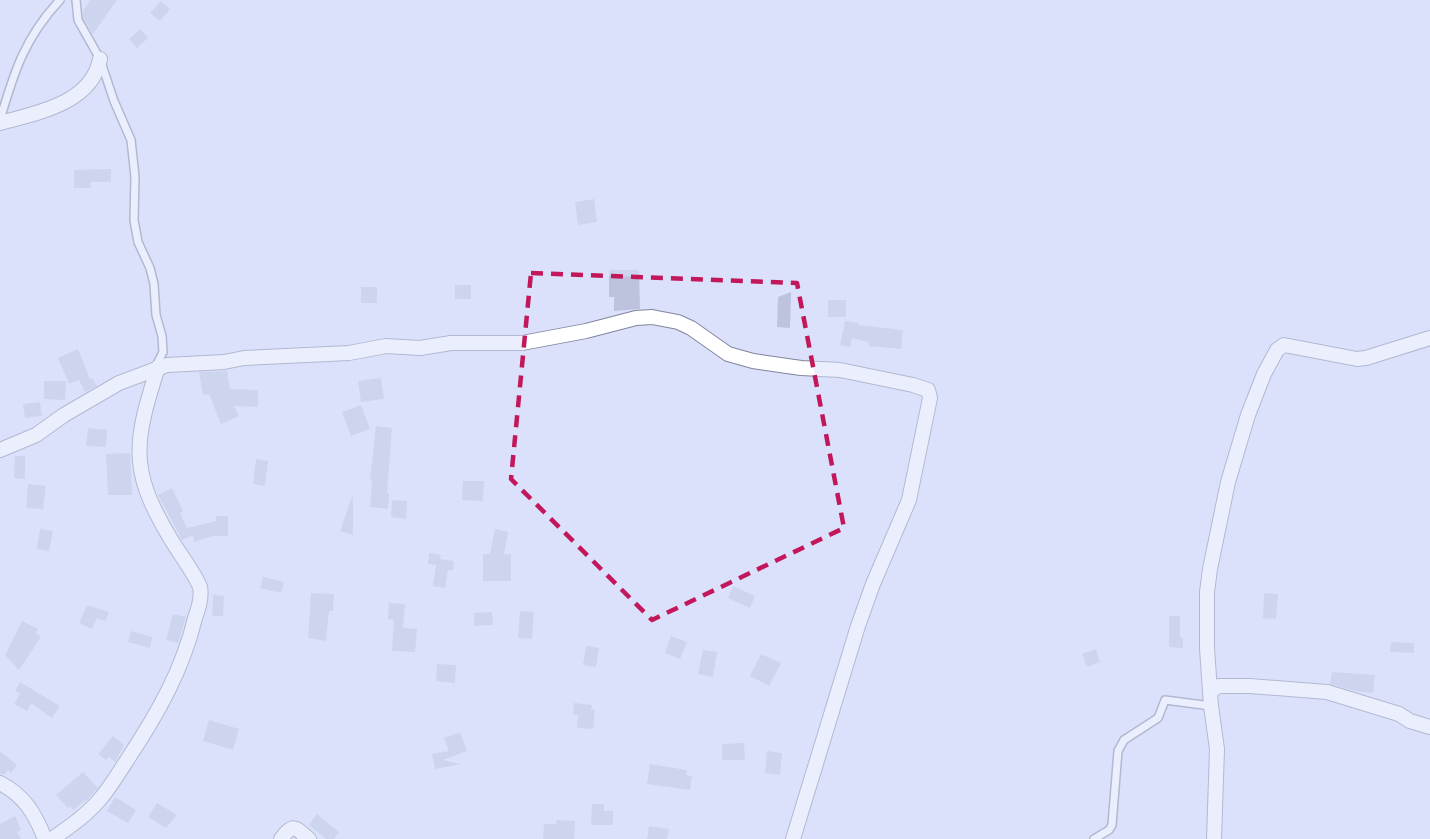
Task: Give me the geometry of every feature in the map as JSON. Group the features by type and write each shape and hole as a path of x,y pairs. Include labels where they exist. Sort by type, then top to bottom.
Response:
{"street":[{"path":"0,121 47,110 84,89 93,80 100,59"},
{"path":"0,450 36,435 64,415 119,383 166,365 224,362 244,358 349,353 386,346 420,348 451,343 522,343 586,331 636,318 651,317 678,322 691,328 728,354 753,361 840,370 928,390 930,398 909,500 873,584 858,626 793,839"},
{"path":"1214,839 1217,749 1211,706 1207,630 1210,569 1234,461 1258,387 1277,350 1282,346 1357,359 1430,338"},
{"path":"52,839 99,800 155,717 180,666 198,608 200,588 163,527 149,499 140,471 138,453 140,434 156,368"},
{"path":"1211,691 1215,687 1263,686 1327,692 1399,714 1410,721 1430,727"},
{"path":"0,783 13,790 30,807 45,839"},
{"path":"281,839 286,831 293,828 299,828 309,839"}],"lane":[{"path":"0,121 11,81 21,57 60,0"},
{"path":"76,0 78,20 100,59 114,101 131,140 135,177 134,220 138,242 150,268 156,315 162,336 163,352 156,368"},
{"path":"1094,839 1109,830 1112,825 1118,751 1124,740 1155,720 1165,700 1211,706"}],"highlighted area":[{"path":"531,273 797,283 844,528 652,620 511,479"}],"building":[{"path":"90,0 117,0 93,34 83,18 83,11"},
{"path":"161,1 170,9 160,21 150,13"},
{"path":"140,29 148,38 137,48 129,39"},
{"path":"111,169 111,182 91,182 91,188 74,188 74,170"},
{"path":"594,199 597,222 578,225 575,202"},
{"path":"609,270 639,270 640,309 614,311 614,297 609,297"},
{"path":"455,285 471,285 471,299 455,299"},
{"path":"361,287 377,287 377,303 361,303"},
{"path":"791,292 790,328 777,327 778,297"},
{"path":"828,300 846,300 846,317 828,317"},
{"path":"845,321 859,323 858,325 903,330 901,349 869,346 869,342 852,338 850,347 840,345"},
{"path":"78,349 90,379 92,378 97,386 85,392 79,380 69,384 58,358"},
{"path":"227,371 230,389 258,390 258,407 234,406 239,416 221,424 209,394 203,395 199,372"},
{"path":"381,378 384,399 361,402 358,381"},
{"path":"44,381 66,381 65,400 44,399"},
{"path":"40,402 42,416 25,418 23,404"},
{"path":"361,405 370,429 351,436 342,412"},
{"path":"376,426 392,428 388,509 370,507 372,480 370,480"},
{"path":"88,428 107,430 106,447 86,446"},
{"path":"130,453 132,495 108,495 106,454"},
{"path":"15,456 25,456 25,479 14,478"},
{"path":"256,459 268,461 265,486 253,484"},
{"path":"463,481 484,481 483,501 462,500"},
{"path":"28,484 46,486 43,509 26,508"},
{"path":"172,488 183,511 180,513 187,528 216,521 216,516 228,516 228,536 214,536 194,542 193,535 182,540 158,495"},
{"path":"353,497 353,535 340,531"},
{"path":"392,500 407,501 406,519 391,517"},
{"path":"40,529 53,531 49,551 37,549"},
{"path":"495,529 508,532 504,554 511,554 511,581 483,581 483,554 490,554"},
{"path":"429,553 441,555 440,559 454,561 453,570 448,570 445,588 433,586 436,565 428,564"},
{"path":"263,577 284,582 281,593 260,588"},
{"path":"733,586 755,596 750,608 728,598"},
{"path":"311,593 334,594 333,611 329,611 326,641 308,638"},
{"path":"1264,593 1278,594 1276,619 1263,618"},
{"path":"213,595 224,596 223,616 212,616"},
{"path":"389,603 405,604 403,628 417,629 415,652 392,651 394,620 388,619"},
{"path":"87,605 109,612 106,621 97,618 92,629 79,623"},
{"path":"520,611 534,612 532,639 518,638"},
{"path":"492,612 493,625 474,626 474,613"},
{"path":"173,614 186,617 178,643 166,640"},
{"path":"1169,616 1180,616 1180,638 1183,638 1183,648 1169,647"},
{"path":"22,621 38,629 36,633 41,637 19,670 5,655"},
{"path":"131,631 152,637 150,648 128,642"},
{"path":"671,636 687,642 680,659 665,653"},
{"path":"1391,642 1414,643 1414,653 1390,652"},
{"path":"586,646 599,648 596,667 583,665"},
{"path":"1096,649 1100,662 1087,667 1082,654"},
{"path":"703,650 717,652 713,677 698,674"},
{"path":"761,654 781,663 769,686 750,676"},
{"path":"437,664 456,665 455,683 436,681"},
{"path":"1332,672 1375,675 1373,693 1330,684"},
{"path":"20,682 60,706 52,718 31,703 27,711 14,704 20,694 15,691"},
{"path":"574,703 592,705 591,710 595,710 593,729 577,728 578,715 573,715"},
{"path":"209,720 239,729 233,750 203,741"},
{"path":"460,732 467,751 443,760 461,764 435,769 432,754 449,751 444,738"},
{"path":"113,736 124,745 115,762 109,757 106,760 98,754"},
{"path":"744,743 745,760 722,760 722,744"},
{"path":"0,751 17,765 11,773 8,770 4,775 0,774"},
{"path":"767,751 782,753 780,775 765,773"},
{"path":"650,764 687,770 686,775 692,776 690,790 647,784"},
{"path":"83,772 98,788 73,810 70,806 68,808 56,795"},
{"path":"115,797 136,810 128,823 107,811"},
{"path":"157,803 177,815 166,828 148,817"},
{"path":"592,804 604,804 604,811 613,811 613,825 591,825"},
{"path":"317,814 339,832 334,839 326,839 309,825"},
{"path":"15,816 21,830 17,832 21,839 0,839 0,824"},
{"path":"557,820 575,821 574,839 543,839 544,824 556,824"},
{"path":"649,826 669,829 667,839 647,839"}]}
